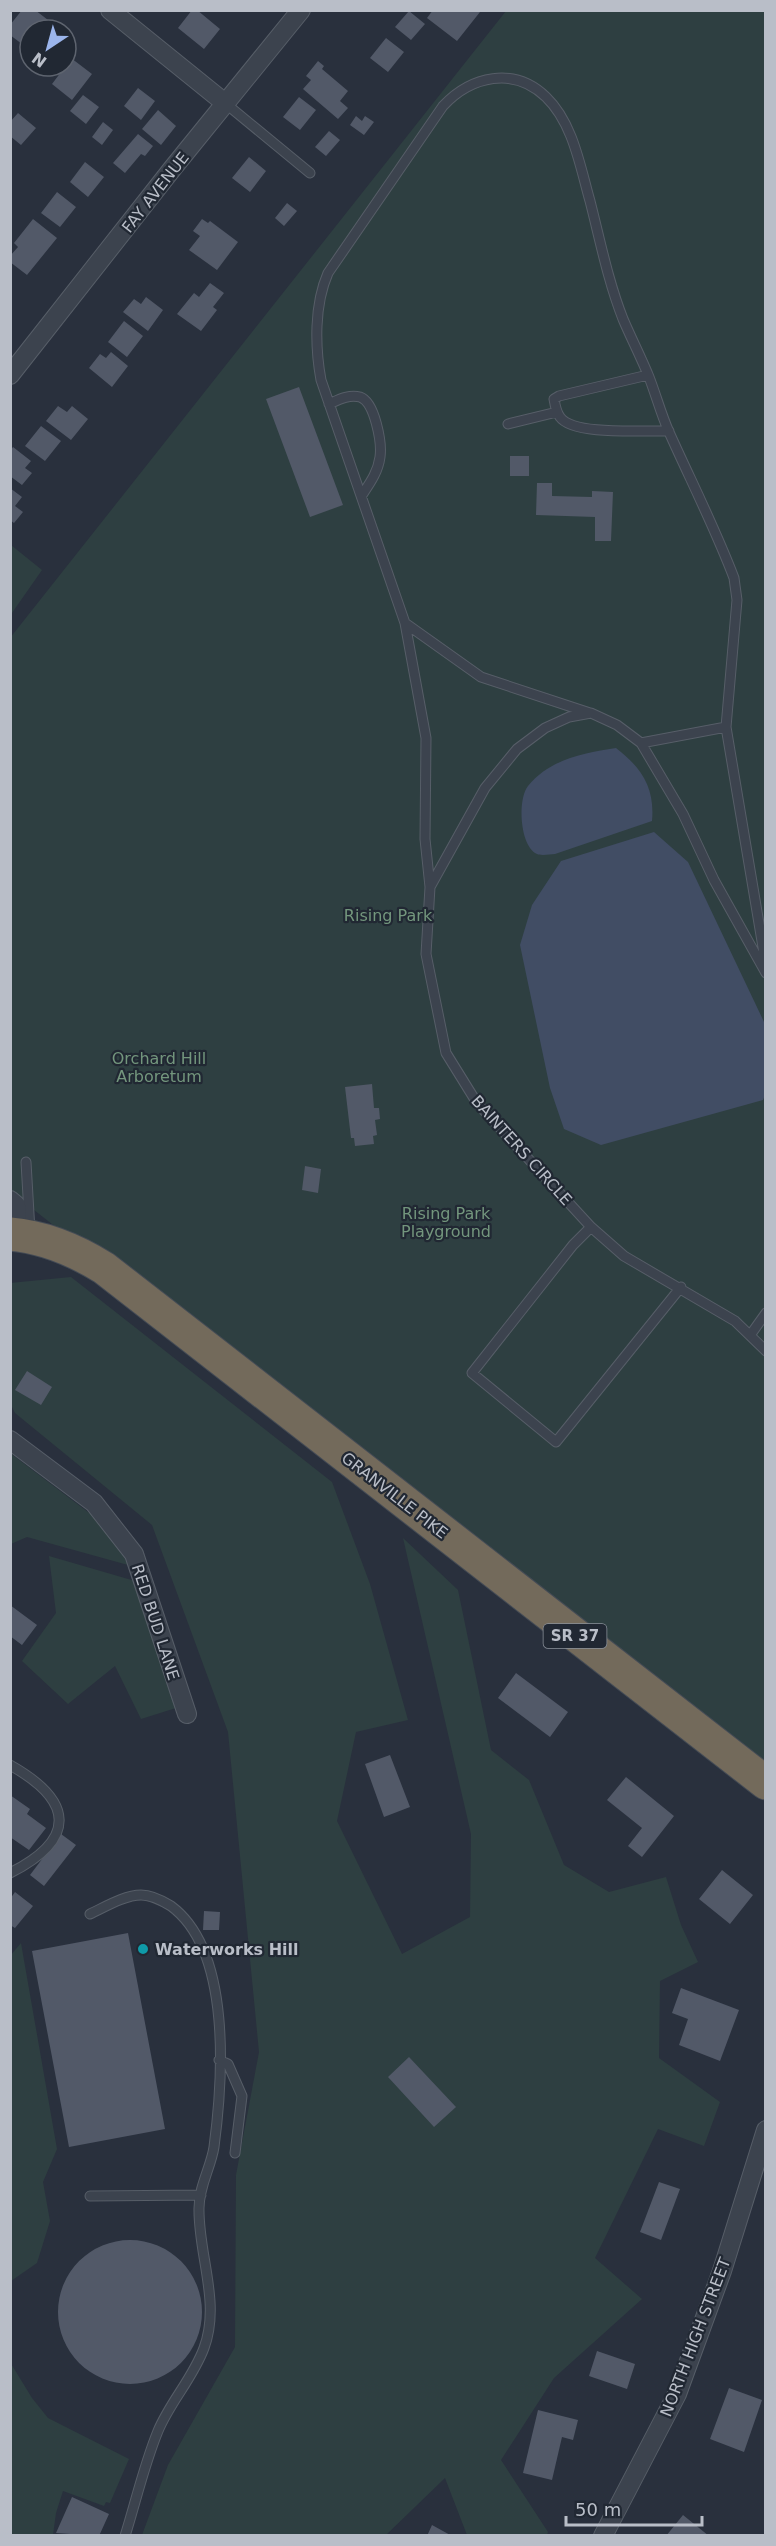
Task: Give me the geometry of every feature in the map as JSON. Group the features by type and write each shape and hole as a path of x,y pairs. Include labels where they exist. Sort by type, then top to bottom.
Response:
{"highway":[{"name":"GRANVILLE PIKE","path":"19,1235 62,1246 104,1268 765,1783"}],"street":[{"name":"FAY AVENUE","path":"10,375 301,10"},
{"path":"111,11 225,103"},
{"path":"10,1200 16,1205 19,1235"},
{"name":"RED BUD LANE","path":"10,1440 94,1503 134,1554 187,1714"},
{"name":"NORTH HIGH STREET","path":"603,2535 677,2394 722,2271 765,2130"}],"lane":[{"path":"430,887 425,839 426,738 405,623 329,404 316,353 322,286 328,273 443,106 464,87 487,78 515,79 531,85 546,97 564,120 581,168 623,317 669,431 734,578 737,600 726,727 765,965"},
{"path":"225,103 310,173"},
{"path":"648,375 559,396 554,399 557,412 560,419 578,429 669,431"},
{"path":"329,404 351,396 362,398 369,405 376,422 381,446 380,459 375,474 362,495"},
{"path":"508,424 557,412"},
{"path":"405,623 481,677 591,713 617,725 641,744 684,814 714,880 765,973"},
{"name":"BAINTERS CIRCLE","path":"591,713 569,717 545,728 517,749 484,788 430,887 426,954 446,1053 477,1103 591,1227 624,1256 681,1287 735,1321 751,1334 765,1351"},
{"path":"641,744 726,727"},
{"path":"19,1235 31,1221 26,1162"},
{"path":"591,1227 573,1245 472,1373 556,1442 681,1287"},
{"path":"751,1334 765,1313"},
{"path":"10,1765 31,1777 48,1791 57,1809 58,1831 47,1850 10,1874"},
{"path":"90,1914 142,1895 165,1902 185,1917 200,1940 211,1968 219,2060 213,2150 204,2177 199,2208 209,2296 209,2325 204,2348 158,2430 125,2535"},
{"path":"219,2060 228,2064 242,2096 235,2152"},
{"path":"90,2196 201,2195"}],"green space":[{"name":"Rising Park","path":"506,11 765,11 765,1782 11,1192 10,638"},
{"path":"11,545 42,570 12,613 10,611"},
{"path":"71,1277 332,1482 370,1584 408,1720 356,1732 337,1821 402,1954 470,1917 471,1834 403,1538 458,1590 491,1750 529,1780 564,1865 609,1892 666,1877 681,1925 698,1962 660,1981 659,2058 720,2102 704,2146 658,2129 595,2258 642,2299 554,2378 501,2460 548,2532 547,2535 467,2535 445,2478 386,2535 142,2535 168,2465 235,2347 236,2175 259,2052 228,1732 152,1525 15,1413 10,1403 10,1283"},
{"path":"10,1453 109,1528 128,1565 27,1537 11,1544"},
{"path":"49,1556 135,1581 176,1708 141,1719 115,1666 68,1704 22,1661 56,1613"},
{"path":"21,1943 57,2149 43,2182 50,2221 37,2263 11,2281 10,1956"},
{"path":"10,2362 32,2398 48,2418 129,2459 110,2503 106,2502 104,2506 63,2491 56,2513 53,2535 11,2535"}],"water":[{"path":"616,748 633,763 645,780 651,798 652,821 555,854 539,855 531,850 522,823 522,802 528,786 557,763 580,755"},
{"path":"654,832 688,862 765,1024 765,1095 763,1100 601,1145 564,1129 550,1088 520,945 532,905 561,861"}],"building":[{"path":"22,10 35,10 45,18 18,18 18,41 10,35 10,25"},
{"path":"192,10 197,10 220,29 204,49 178,28"},
{"path":"433,10 478,10 480,12 457,41 427,18"},
{"path":"409,11 425,24 411,40 395,27"},
{"path":"386,38 404,52 388,72 370,58"},
{"path":"318,61 324,66 322,69 348,91 340,101 348,108 338,119 303,89 311,80 306,76"},
{"path":"78,63 92,74 72,100 52,84 56,78 78,78"},
{"path":"138,88 155,101 141,120 124,106"},
{"path":"83,95 99,107 86,124 70,111"},
{"path":"299,97 316,110 300,130 283,117"},
{"path":"158,110 176,126 161,145 142,129"},
{"path":"18,113 36,128 21,145 10,136 10,122"},
{"path":"356,116 362,121 365,116 374,122 364,135 350,125"},
{"path":"103,122 113,130 102,145 92,137"},
{"path":"329,131 340,140 326,156 315,147"},
{"path":"138,134 153,146 145,156 141,154 125,173 113,163"},
{"path":"249,157 266,171 250,192 232,178"},
{"path":"85,162 104,177 88,197 70,182"},
{"path":"57,192 76,207 60,227 41,213"},
{"path":"287,203 297,211 284,226 275,218"},
{"path":"33,219 57,238 27,275 10,262 10,256 18,247 14,243"},
{"path":"202,219 208,223 210,221 238,242 217,270 189,250 200,236 193,231"},
{"path":"210,283 224,293 213,307 217,310 201,331 177,314 194,293 199,297"},
{"path":"146,297 163,310 148,331 123,312 134,299 141,304"},
{"path":"124,321 143,336 127,357 108,342"},
{"path":"111,352 128,366 112,387 89,368 100,354 106,358"},
{"path":"299,387 343,505 310,517 266,399"},
{"path":"58,406 67,412 72,406 88,419 71,440 46,421"},
{"path":"41,426 61,441 45,461 25,446"},
{"path":"13,447 31,461 25,468 32,473 22,485 10,476 10,451"},
{"path":"510,456 529,456 529,476 510,476"},
{"path":"537,483 552,483 552,496 592,497 592,491 613,492 611,541 595,541 595,517 536,515"},
{"path":"10,488 22,497 15,506 23,512 14,523 10,520"},
{"path":"372,1084 374,1108 379,1108 380,1119 375,1120 377,1135 373,1136 374,1144 355,1146 354,1138 351,1138 345,1087"},
{"path":"305,1166 321,1169 318,1193 302,1190"},
{"path":"27,1371 52,1387 41,1405 15,1390"},
{"path":"10,1605 37,1625 22,1645 10,1636"},
{"path":"516,1673 568,1712 550,1737 498,1698"},
{"path":"390,1755 410,1807 384,1817 365,1764"},
{"path":"626,1777 674,1816 642,1857 628,1846 642,1828 607,1800"},
{"path":"10,1795 30,1809 27,1814 46,1828 29,1850 10,1837"},
{"path":"61,1834 76,1845 44,1886 30,1875"},
{"path":"722,1870 753,1895 730,1924 699,1899"},
{"path":"15,1892 33,1906 15,1928 10,1925 10,1899"},
{"path":"204,1911 220,1912 219,1930 203,1930"},
{"path":"128,1933 165,2129 69,2147 32,1951"},
{"path":"681,1988 739,2010 720,2061 679,2045 688,2019 672,2013"},
{"path":"409,2057 456,2107 434,2127 388,2077"},
{"path":"659,2182 680,2189 661,2240 640,2232"},
{"path":"130,2240 157,2246 170,2252 181,2261 190,2272 196,2285 202,2312 196,2339 190,2352 181,2363 170,2372 157,2378 130,2384 103,2378 90,2372 79,2363 70,2352 64,2339 58,2312 64,2285 70,2272 79,2261 90,2252 103,2246"},
{"path":"597,2351 635,2364 627,2389 589,2376"},
{"path":"729,2388 762,2400 744,2452 710,2439"},
{"path":"538,2410 578,2420 573,2440 562,2437 552,2480 523,2473"},
{"path":"72,2497 109,2514 99,2536 56,2533"},
{"path":"683,2515 709,2536 666,2536"},
{"path":"432,2525 452,2536 427,2536"}],"place":[{"name":"Waterworks Hill","path":"143,1949"}],"park label":[{"name":"Orchard Hill Arboretum","path":"159,1067"},
{"name":"Rising Park Playground","path":"446,1222"}]}
